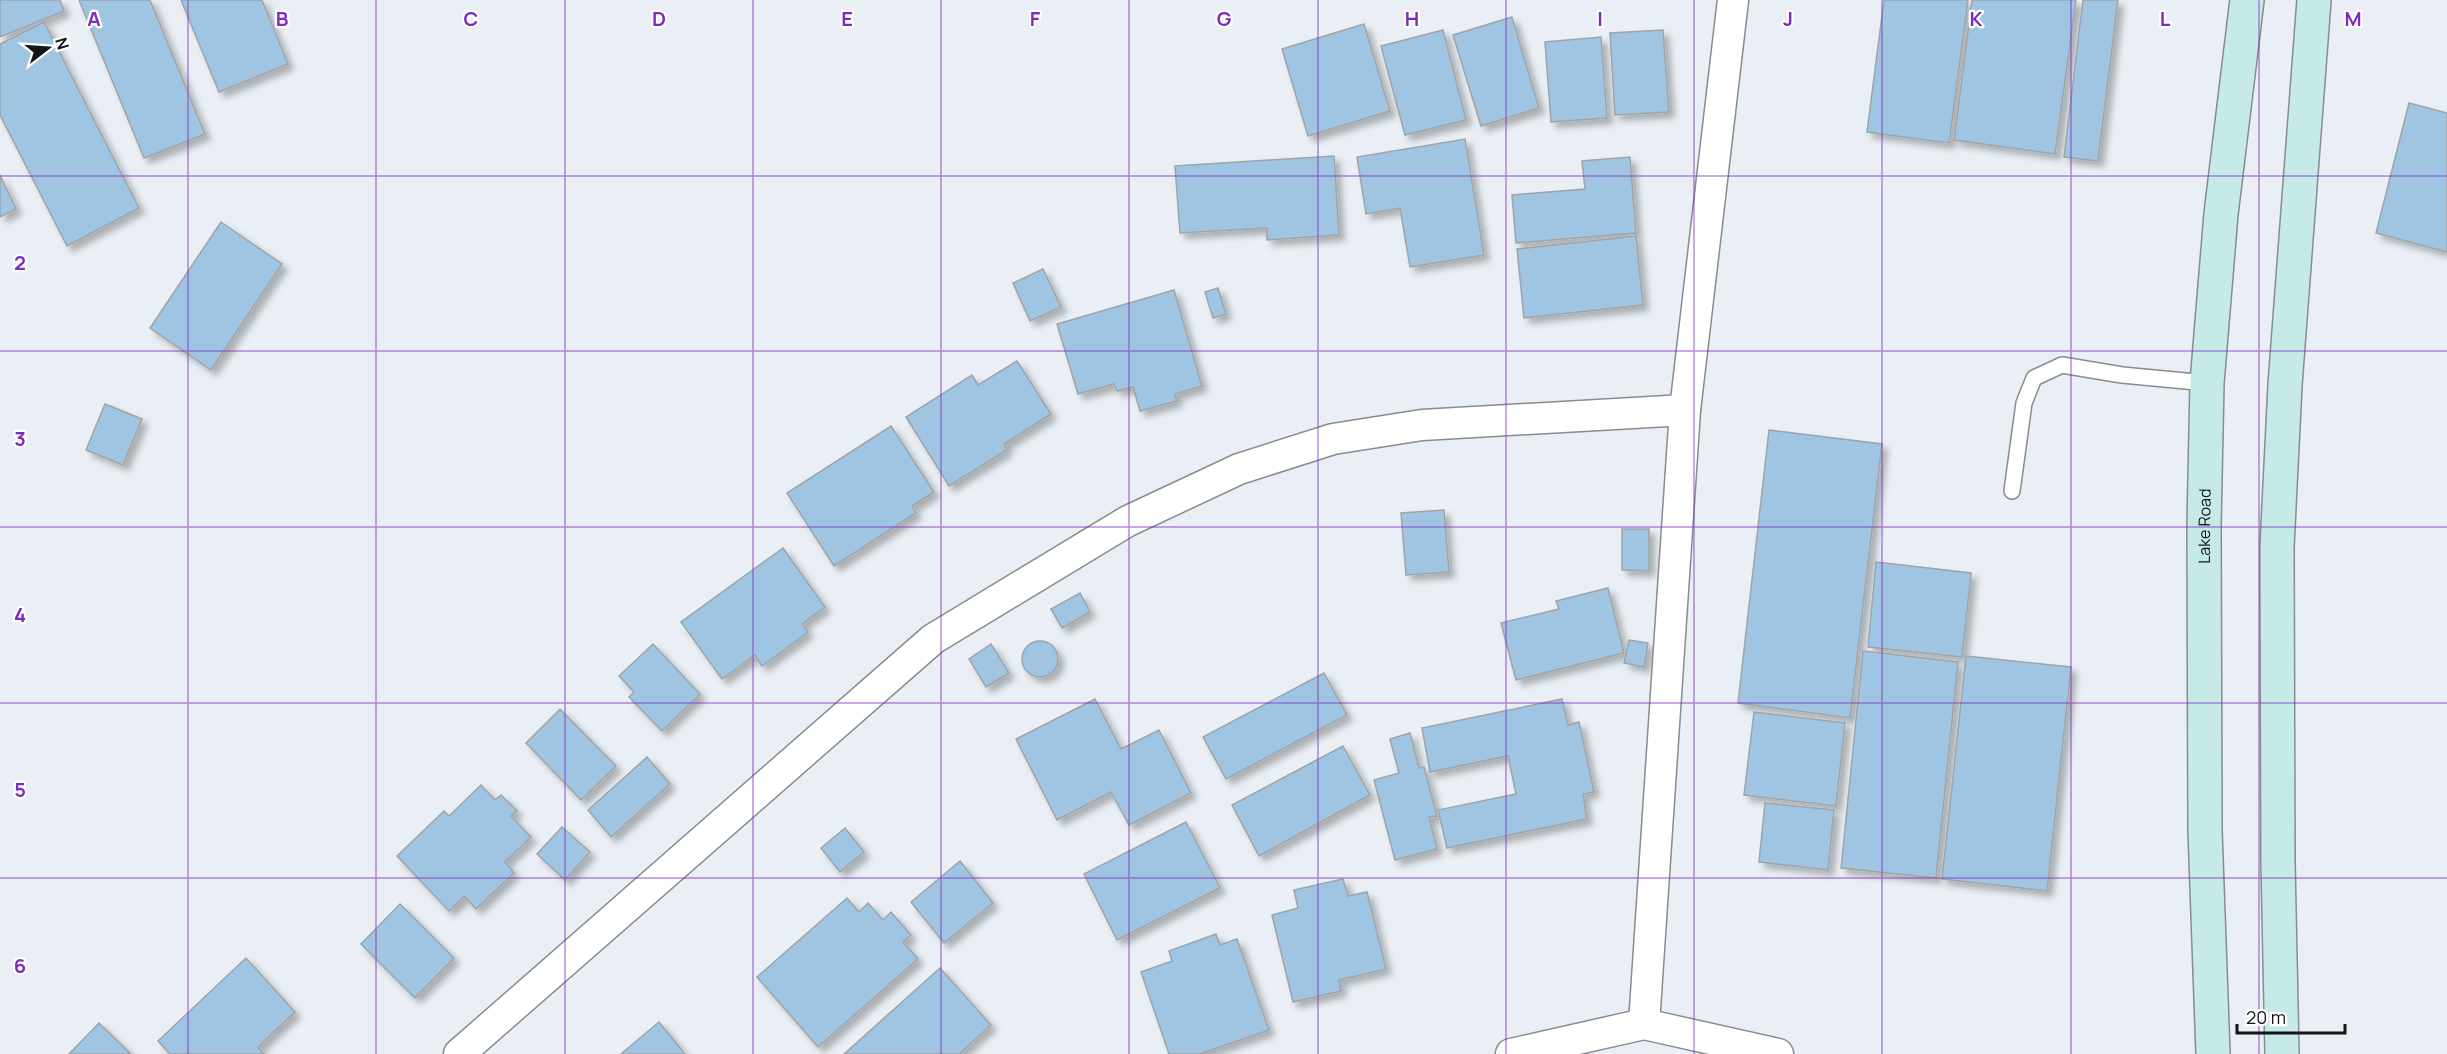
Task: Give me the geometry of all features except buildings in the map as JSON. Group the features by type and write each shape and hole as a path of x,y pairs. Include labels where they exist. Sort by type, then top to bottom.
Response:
{"main road":[{"name":"Lake Road","path":"2213,1054 2205,819 2206,384 2221,214 2247,0"},
{"path":"2282,1054 2278,850 2277,547 2285,385 2314,0"}],"street":[{"path":"1644,1024 1685,410 1732,0"},
{"path":"459,1054 933,639 1128,521 1239,469 1333,439 1422,424 1685,410"},
{"path":"1511,1054 1644,1024 1778,1054"}],"lane":[{"path":"2012,491 2024,403 2034,378 2062,365 2122,375 2206,384"}]}
